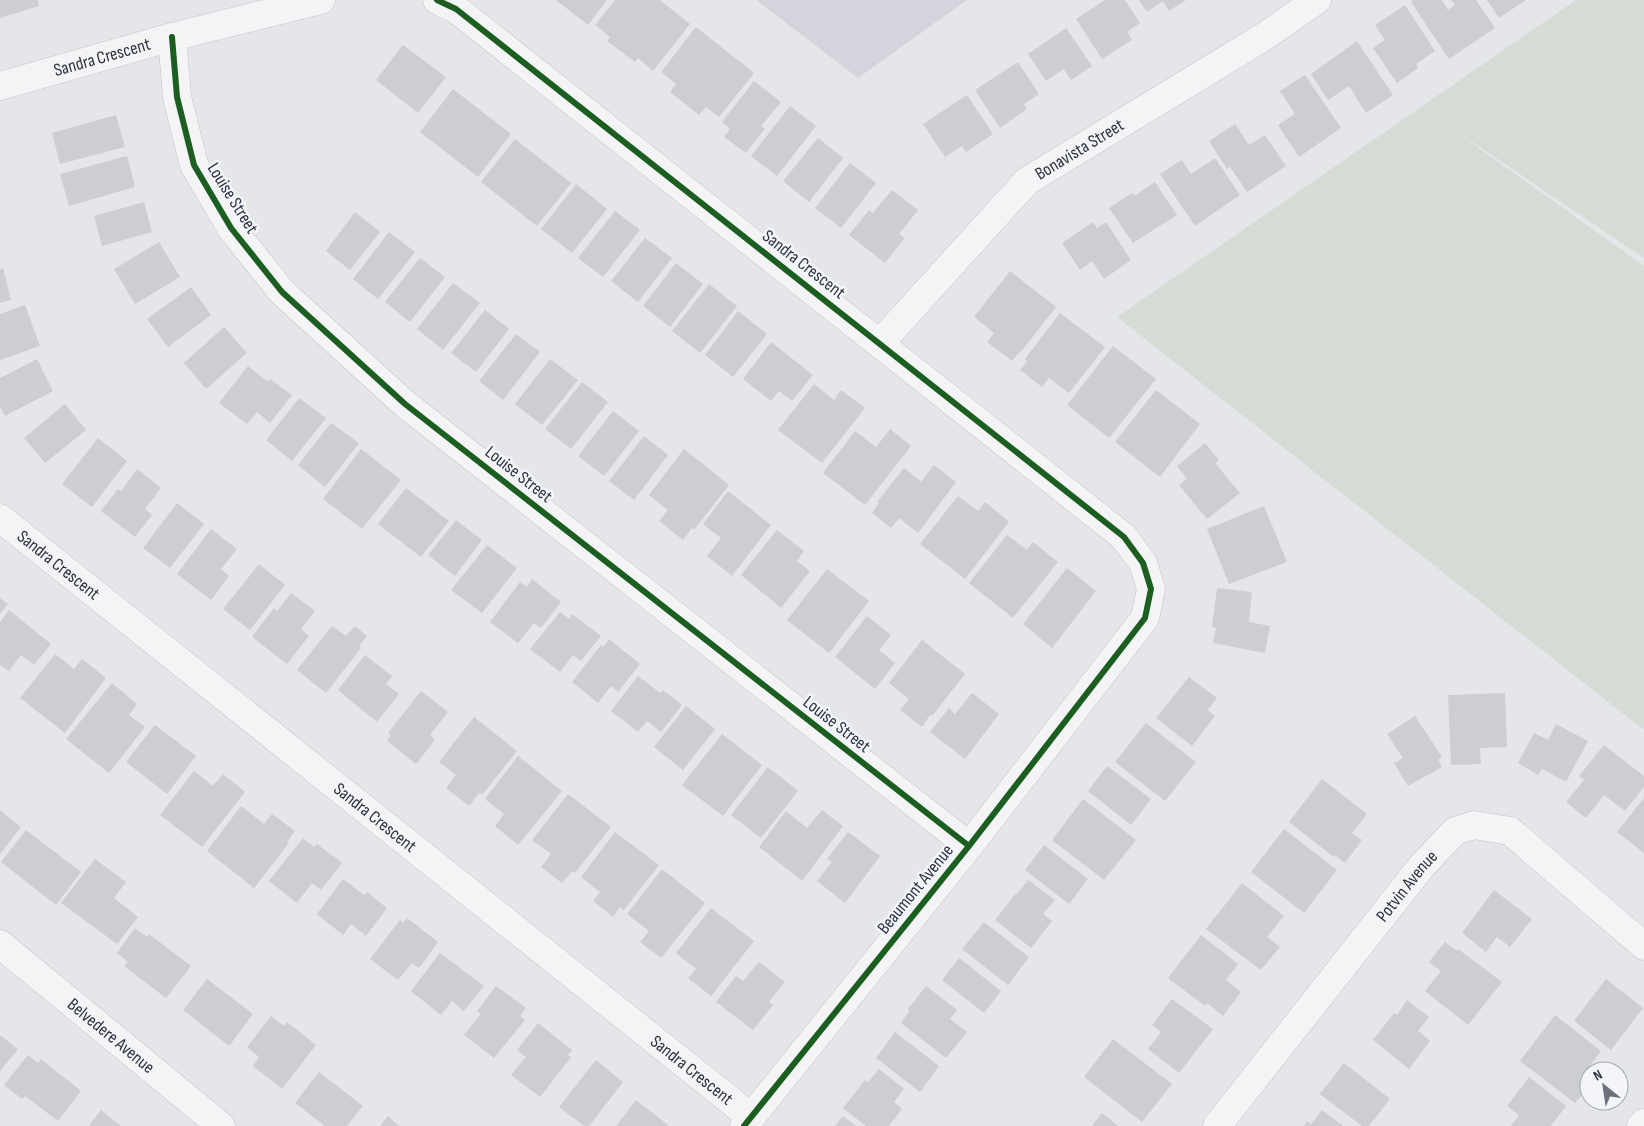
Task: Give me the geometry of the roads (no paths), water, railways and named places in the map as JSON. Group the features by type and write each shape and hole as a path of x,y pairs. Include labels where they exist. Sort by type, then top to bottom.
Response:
{"street":[{"name":"Sandra Crescent","path":"0,86 172,38 321,0"},
{"name":"Sandra Crescent","path":"437,0 456,9 1124,537 1142,563"},
{"name":"Bonavista Street","path":"880,344 1027,181 1265,36 1317,0"},
{"name":"Louise Street","path":"172,38 177,97 194,165 231,228 282,292 405,404 969,846"},
{"name":"Sandra Crescent","path":"0,518 748,1122"},
{"name":"Beaumont Avenue","path":"748,1122 969,846 1145,618 1151,589 1142,563"},
{"name":"Potvin Avenue","path":"1217,1126 1421,866 1455,831 1474,825 1510,831 1644,946"},
{"name":"Belvedere Avenue","path":"0,944 221,1126"},
{"path":"1641,1126 1644,1123"}]}
